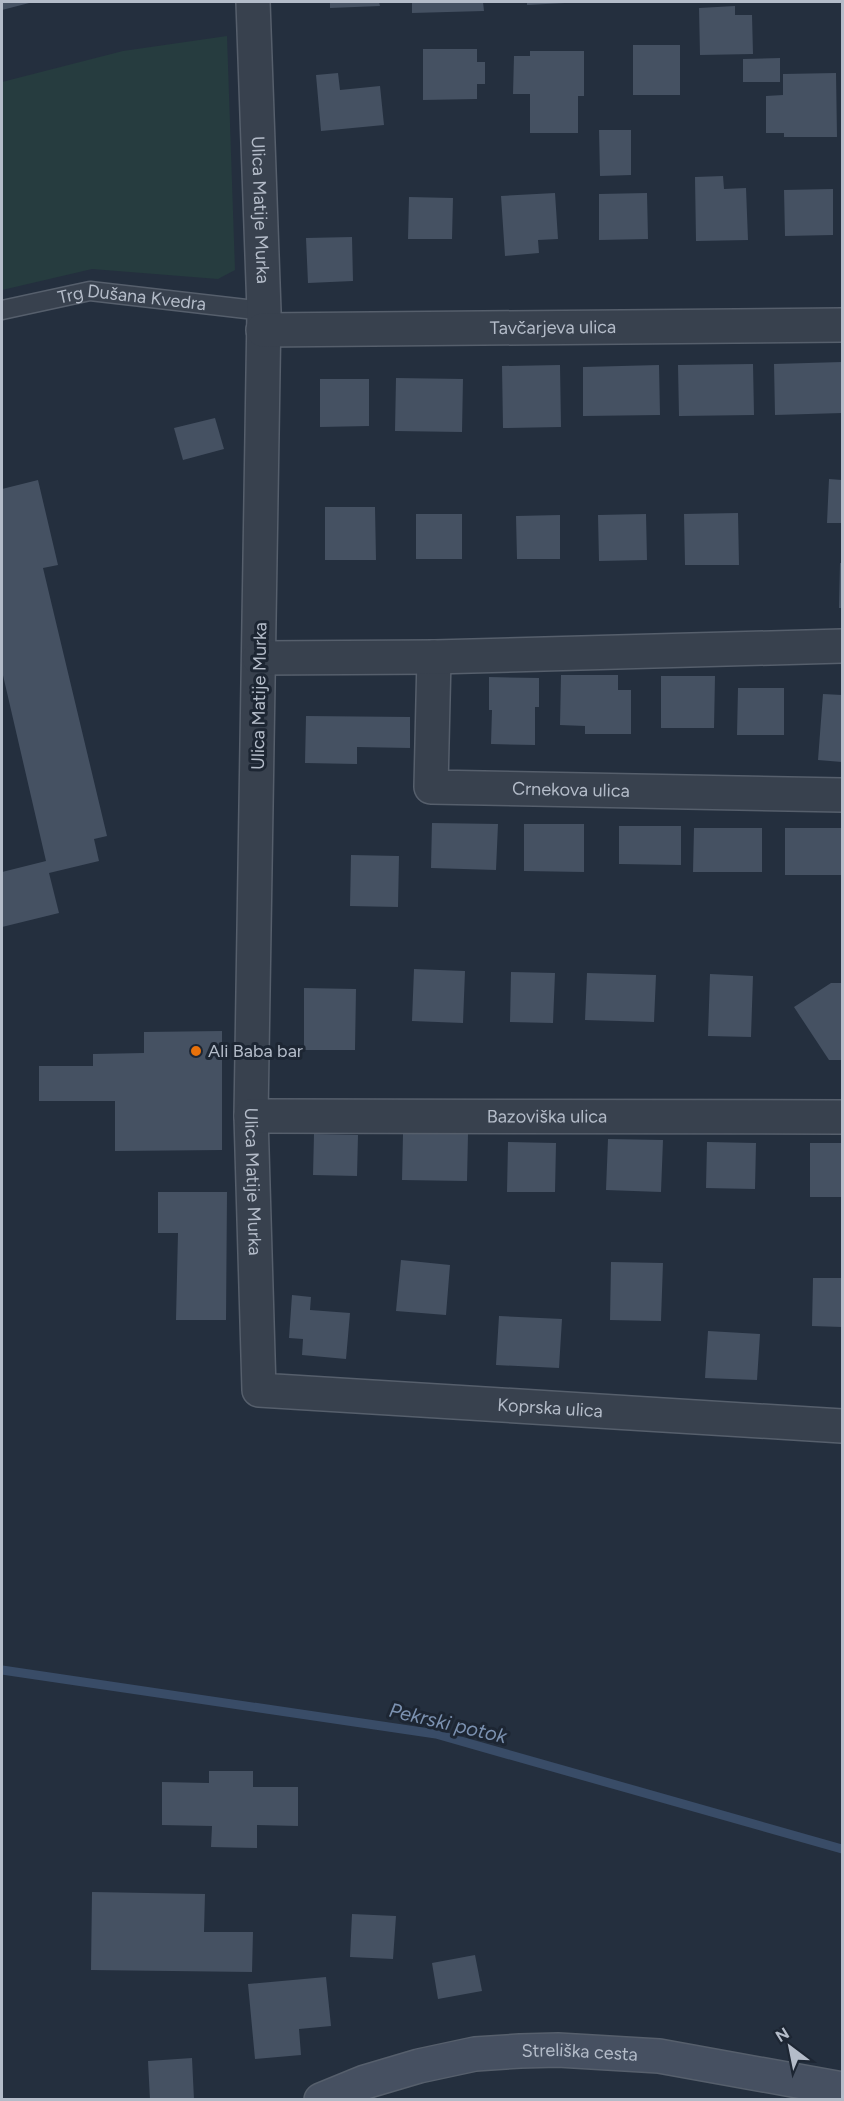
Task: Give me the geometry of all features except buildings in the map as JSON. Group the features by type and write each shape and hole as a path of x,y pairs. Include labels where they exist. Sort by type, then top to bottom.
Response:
{"street":[{"name":"Ulica Matije Murka","path":"253,2 264,320 251,1116 259,1390"},
{"name":"Tavčarjeva ulica","path":"264,320 843,325"},
{"path":"259,658 434,657 843,646"},
{"name":"Crnekova ulica","path":"434,657 431,787 843,795"},
{"name":"Bazoviška ulica","path":"251,1116 843,1117"},
{"name":"Koprska ulica","path":"259,1390 843,1426"},
{"name":"Streliška cesta","path":"321,2100 365,2082 419,2066 475,2054 520,2050 659,2056 843,2089"}],"lane":[{"name":"Trg Dušana Kvedra","path":"2,310 90,291 264,320"}],"green space":[{"path":"227,36 235,270 218,279 92,269 2,290 2,82 123,51"}],"waterway":[{"name":"Pekrski potok","path":"2,1670 436,1734 842,1849"}],"place":[{"name":"Ali Baba bar","path":"196,1051"}]}
